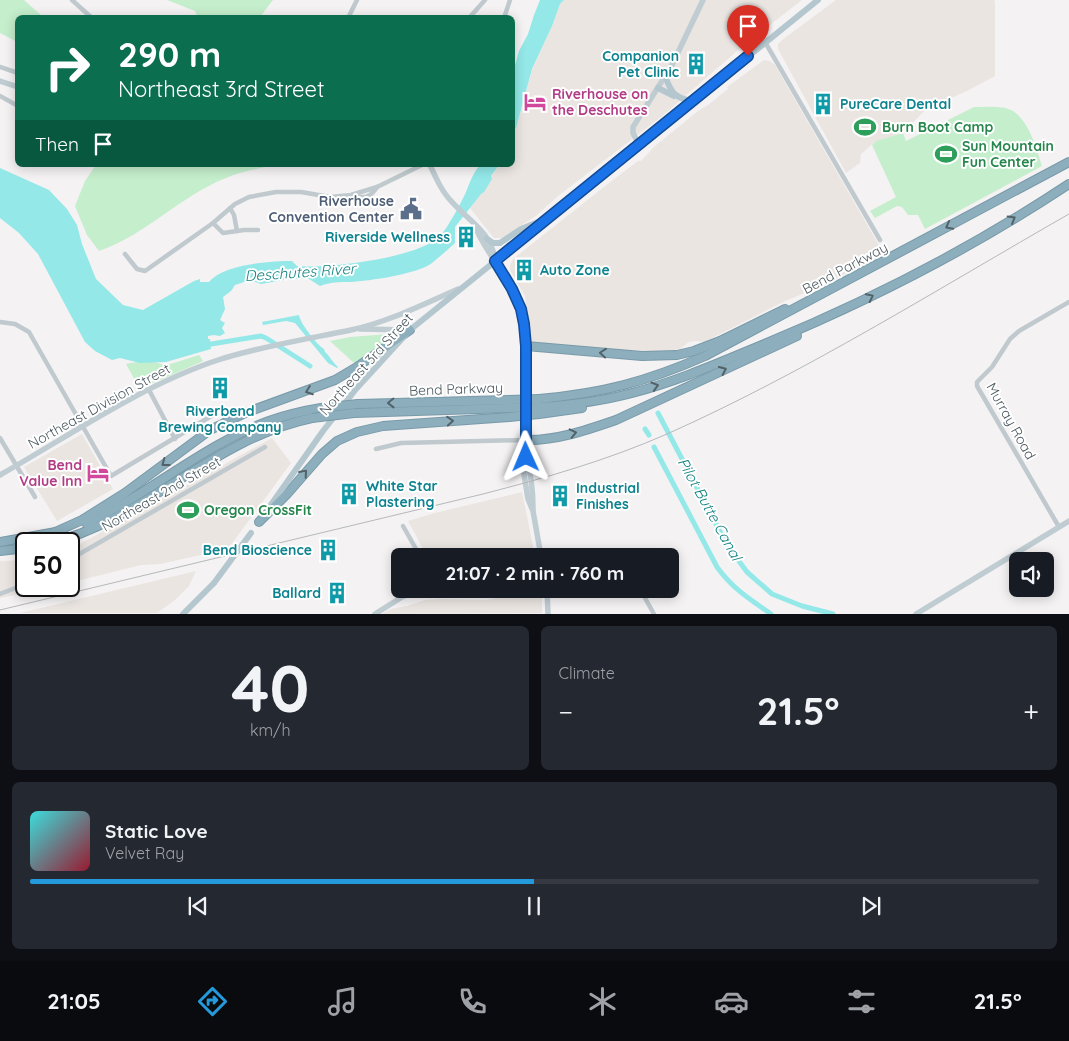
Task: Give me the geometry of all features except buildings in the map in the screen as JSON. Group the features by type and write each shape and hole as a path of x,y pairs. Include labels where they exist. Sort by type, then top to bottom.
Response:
{"highway":[{"name":"Bend Parkway","path":"80,534 105,523 240,443 277,427 312,418 354,413 509,413 628,385 668,372 705,356 1069,162"},
{"name":"Bend Parkway","path":"58,532 102,515 210,450 248,430 288,415 320,408 358,404 509,400 539,407 590,402 668,383 853,306 935,264 1069,184"},
{"path":"526,346 642,356 677,355 720,342 773,314 824,293"},
{"path":"525,440 554,437 588,430 616,420 810,329 853,306"},
{"path":"55,532 82,520 118,498 210,430 244,413 335,380 410,330"},
{"path":"259,522 287,494 322,454 337,442 357,432 383,426 509,413"},
{"name":"Bend Parkway","path":"0,542 15,540"},
{"path":"0,551 15,549"}],"main road":[{"path":"639,144 633,133 633,127 688,35 703,0"},
{"name":"Northeast 3rd Street","path":"183,614 214,583 252,533 323,431 356,389 410,330 818,0"},
{"path":"665,76 672,92 682,99"},
{"path":"0,81 15,86"},
{"path":"658,88 682,99 692,101"},
{"path":"431,167 450,200 474,224 478,235 512,289 521,309 526,346 526,457 540,548"},
{"path":"487,239 492,242 503,242 521,228 549,217"},
{"path":"474,224 480,226 493,249 495,261"},
{"path":"353,329 407,311 459,289"},
{"path":"353,329 410,330"},
{"name":"Northeast Division Street","path":"0,475 149,390 209,364 282,343 353,329"},
{"path":"916,614 1069,521"},
{"path":"375,614 400,598"},
{"path":"547,598 548,614"}],"street":[{"path":"72,0 89,15"},
{"path":"350,15 357,0"},
{"path":"472,15 485,0"},
{"path":"505,15 510,0"},
{"path":"765,42 880,240"},
{"path":"0,67 15,72"},
{"path":"0,96 15,104"},
{"path":"125,254 137,269 145,270 213,223 241,201 267,193 301,192 330,197 351,195 377,187 418,167"},
{"path":"230,208 234,215 237,231"},
{"path":"213,223 223,233 258,230"},
{"name":"Murray Road","path":"1059,527 977,386 977,382 992,367 1010,339 1019,331 1069,302"},
{"path":"0,322 16,324 29,332 111,476 176,439 212,415"},
{"path":"149,390 176,439"},
{"path":"0,438 35,497"},
{"path":"376,449 402,443 525,440"},
{"name":"Northeast 2nd Street","path":"80,554 265,447"},
{"path":"403,526 415,548"},
{"path":"0,594 15,590"},
{"path":"645,598 654,614"}],"shaded area":[{"path":"564,0 802,0 744,45 661,117 558,196 537,215 503,238 494,238 470,208 498,167 515,167 515,129 532,70 560,4"},
{"path":"836,0 994,0 995,76 926,109 903,133 876,141 861,154 860,163 846,173 778,49 778,44 782,40"},
{"path":"764,60 770,61 775,65 884,254 822,286 785,301 704,342 689,342 680,349 666,351 605,350 533,343 530,338 525,296 510,270 513,259 609,183 638,161 641,161 655,146 728,89 727,87"},
{"path":"82,434 113,489 57,521 24,467"},
{"path":"272,438 291,463 228,549 160,564 141,565 80,580 80,544"},
{"path":"522,492 533,548 423,548 408,521"},
{"path":"15,560 15,595 0,598 0,561"},
{"path":"196,571 189,586 175,600 157,613 20,613"},
{"path":"495,598 542,598 542,613 382,614 391,609 425,600 486,600"}],"green space":[{"path":"0,0 24,0 41,15 15,15 15,41 0,33"},
{"path":"167,0 273,0 262,15 197,15 195,11"},
{"name":"Sun Mountain Fun Center","path":"974,107 1009,109 1019,116 1032,136 1042,166 925,229 918,215 908,215 902,207 897,206 875,218 870,211 896,197 872,145 876,141 903,133 906,141"},
{"path":"95,167 266,167 226,178 209,186 148,226 99,251 87,235 75,206 85,181"},
{"path":"390,334 390,337 360,362 354,363 330,341 350,337"},
{"path":"199,355 203,361 140,389 126,364 150,362 164,366"}],"water":[{"path":"540,0 564,0 560,4 532,69 515,129 515,66"},
{"name":"Deschutes River","path":"479,167 498,167 484,192 455,227 455,243 432,263 416,270 393,276 320,286 309,279 289,279 261,284 253,281 235,285 223,297 225,309 220,320 225,323 222,328 225,333 220,336 208,336 211,349 166,362 140,363 120,358 112,360 95,351 85,342 38,254 19,233 0,218 0,168 49,190 67,209 77,225 82,244 96,279 123,305 143,310 194,281 200,279 200,282 209,282 225,271 236,267 283,261 292,261 297,266 350,264 394,256 414,250 430,243 441,235 461,202"},
{"path":"299,315 309,333 324,349 337,368 328,363 295,323 286,321 263,325 262,322"}],"waterway":[{"path":"205,345 261,336 310,366"},
{"name":"Pilot Butte Canal","path":"658,413 727,545 747,572 772,594 802,606 833,614"},
{"path":"645,429 649,435"},
{"path":"654,447 717,567 735,587 771,614"}],"railway":[{"path":"0,610 483,494 553,475 622,452 667,434 770,384 870,329 1069,214"}],"place":[{"name":"Companion Pet Clinic","path":"696,64"},
{"name":"Riverhouse on the Deschutes","path":"535,102"},
{"name":"PureCare Dental","path":"823,104"},
{"name":"Burn Boot Camp","path":"865,127"},
{"name":"Sun Mountain Fun Center","path":"946,154"},
{"name":"Riverhouse Convention Center","path":"411,209"},
{"name":"Riverside Wellness","path":"466,237"},
{"name":"Auto Zone","path":"524,270"},
{"name":"Riverbend Brewing Company","path":"220,388"},
{"name":"Bend Value Inn","path":"98,473"},
{"name":"White Star Plastering","path":"349,494"},
{"name":"Industrial Finishes","path":"560,496"},
{"name":"Oregon CrossFit","path":"188,510"},
{"name":"Bend Bioscience","path":"328,550"},
{"name":"Ballard","path":"337,593"}],"route":[{"path":"526,457 525,330 521,309 512,289 495,261 748,56"}]}
